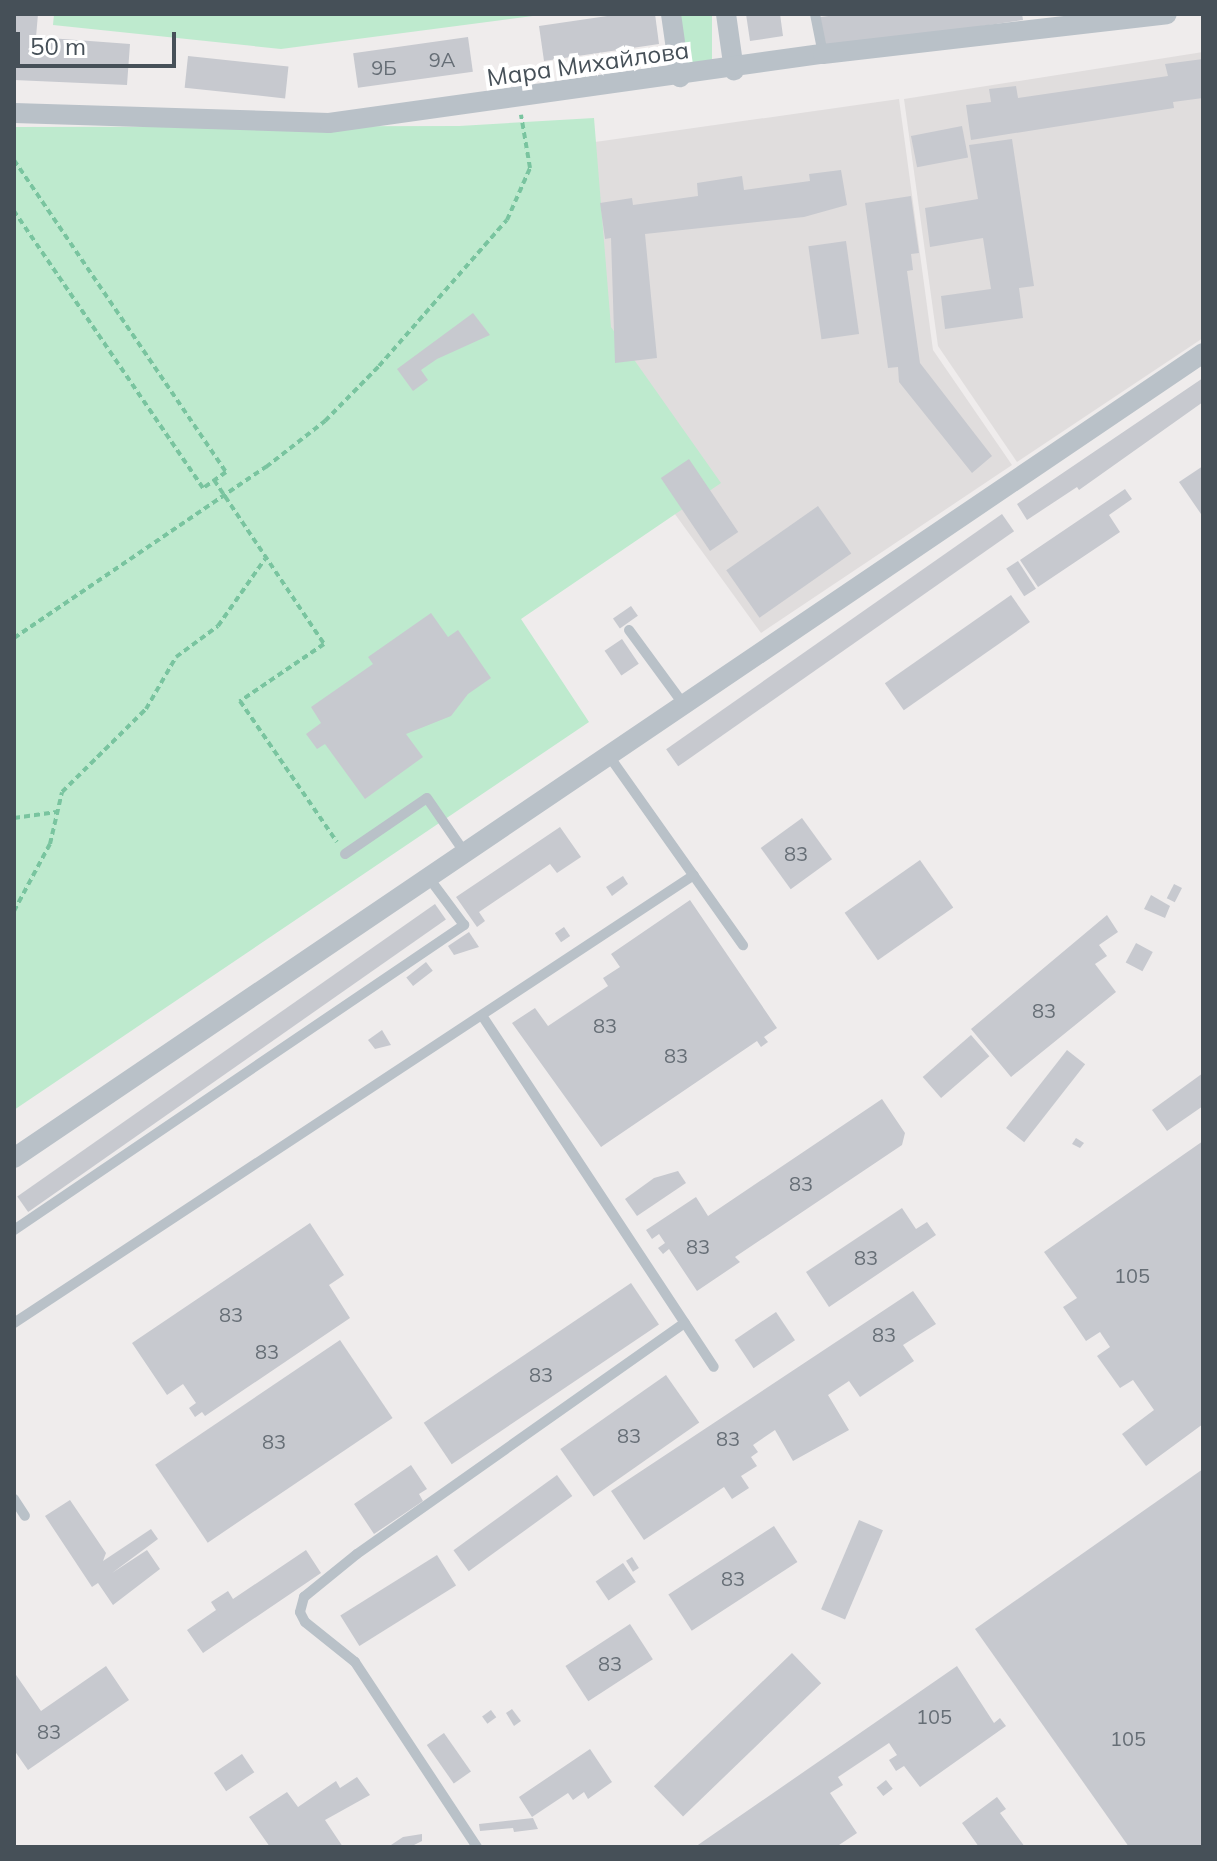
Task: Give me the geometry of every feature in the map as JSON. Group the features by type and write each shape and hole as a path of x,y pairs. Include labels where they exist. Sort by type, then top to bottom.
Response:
{"street":[{"path":"671,14 680,77"},
{"path":"726,14 734,70"},
{"name":"Мара Михайлова","path":"14,113 329,123 734,70 823,54 1167,14"},
{"path":"14,1158 1203,353"}],"lane":[{"path":"815,14 823,54"},
{"path":"629,630 684,705"},
{"path":"609,756 743,945"},
{"path":"345,854 427,798 466,853"},
{"path":"14,1323 483,1017 694,875"},
{"path":"14,1230 464,925 429,878"},
{"path":"483,1017 714,1367"},
{"path":"477,1847 355,1662 305,1622 300,1612 304,1597 348,1561 685,1323"},
{"path":"14,1499 25,1516"}],"path":[{"path":"14,638 224,496 325,421 507,220 530,168 519,100"},
{"path":"14,160 226,472 203,488 14,211"},
{"path":"214,480 324,644 240,701 345,854"},
{"path":"14,911 50,844 62,792 146,709 176,657 218,626 265,559"},
{"path":"14,818 57,812"}],"shaded area":[{"path":"1203,52 1203,338 1017,462 938,346 904,99"},
{"path":"899,99 933,350 1012,465 761,633 604,416 581,144"}],"green space":[{"path":"54,14 548,14 281,49 53,25"},
{"path":"680,14 712,14 712,70 680,70"},
{"path":"594,118 611,327 721,483 521,619 589,722 14,1110 14,127 459,126"}],"building":[{"path":"14,14 38,14 36,37 130,44 127,85 14,80"},
{"path":"621,14 655,14 659,44 544,61 539,26"},
{"path":"746,14 780,14 783,36 750,41"},
{"path":"845,14 1022,14 1023,20 825,49 820,17"},
{"path":"468,37 473,72 358,88 353,53"},
{"path":"188,56 288,67 285,98 185,88"},
{"path":"1203,59 1203,98 1173,102 1174,108 971,140 966,105 991,102 989,89 1016,86 1018,98 1168,76 1165,64"},
{"path":"962,126 968,157 917,167 911,136"},
{"path":"1012,139 1034,286 1019,288 1023,318 945,329 941,296 991,289 983,238 930,247 925,208 978,199 969,145"},
{"path":"841,170 847,205 804,217 645,234 657,358 615,363 611,238 605,239 600,203 632,198 633,205 698,196 697,183 742,176 744,190 810,181 809,174"},
{"path":"911,196 919,253 911,254 913,270 907,271 920,363 992,456 972,473 899,382 898,367 888,368 865,203"},
{"path":"846,241 859,334 821,339 808,246"},
{"path":"473,313 490,335 437,359 421,370 428,380 413,391 397,369"},
{"path":"1203,378 1203,402 1079,490 1077,487 1027,520 1017,504"},
{"path":"689,459 738,532 710,551 661,478"},
{"path":"1203,466 1203,513 1201,514 1179,482"},
{"path":"1125,489 1132,499 1109,515 1120,532 1038,587 1020,560"},
{"path":"818,506 851,554 760,618 726,570"},
{"path":"1002,514 1014,531 678,766 666,749"},
{"path":"1018,561 1036,589 1024,596 1006,569"},
{"path":"1011,595 1030,622 904,710 885,683"},
{"path":"631,606 638,616 620,628 613,619"},
{"path":"431,613 448,637 458,630 491,678 468,694 451,716 406,734 423,757 365,799 325,744 317,749 306,734 321,723 311,707 373,664 368,657"},
{"path":"622,639 639,664 621,676 605,651"},
{"path":"802,818 832,859 791,889 761,848"},
{"path":"560,827 581,857 557,873 550,864 479,912 485,921 477,927 456,897"},
{"path":"920,860 953,908 878,960 845,913"},
{"path":"623,876 628,884 612,896 606,887"},
{"path":"1174,884 1182,888 1175,902 1167,898"},
{"path":"1151,895 1170,906 1165,918 1144,909"},
{"path":"690,900 777,1028 764,1037 768,1042 761,1047 757,1041 601,1147 512,1023 535,1008 548,1026 608,986 603,978 620,967 611,954"},
{"path":"435,904 446,920 28,1212 17,1197"},
{"path":"1107,915 1118,932 1099,945 1107,956 1095,964 1116,992 1011,1077 971,1029"},
{"path":"564,927 570,936 561,942 555,933"},
{"path":"469,932 479,947 454,955 448,946"},
{"path":"1136,943 1153,952 1142,971 1126,962"},
{"path":"426,962 433,971 413,986 406,977"},
{"path":"382,1030 391,1045 375,1049 368,1040"},
{"path":"971,1035 989,1056 941,1098 923,1077"},
{"path":"1067,1050 1085,1064 1024,1142 1006,1128"},
{"path":"1203,1073 1203,1106 1167,1131 1152,1110"},
{"path":"882,1099 905,1133 902,1145 735,1257 740,1262 697,1291 669,1249 663,1254 658,1248 665,1243 659,1234 652,1239 646,1230 696,1197 708,1216"},
{"path":"1076,1138 1084,1143 1080,1148 1072,1144"},
{"path":"1203,1141 1203,1424 1146,1466 1122,1434 1154,1410 1133,1380 1120,1388 1097,1356 1110,1347 1100,1332 1086,1341 1063,1307 1077,1298 1044,1252"},
{"path":"678,1171 686,1183 637,1216 625,1199 654,1178"},
{"path":"902,1208 916,1229 927,1222 936,1235 829,1307 806,1272"},
{"path":"310,1223 344,1275 329,1285 350,1318 205,1416 202,1412 195,1417 189,1408 196,1403 183,1384 167,1395 132,1343"},
{"path":"631,1283 659,1324 452,1464 424,1423"},
{"path":"913,1291 936,1324 903,1345 914,1361 860,1397 849,1381 828,1395 849,1430 793,1461 775,1430 753,1445 758,1452 751,1457 757,1466 741,1476 749,1488 732,1499 724,1487 644,1540 611,1491"},
{"path":"776,1312 795,1340 754,1368 735,1340"},
{"path":"340,1340 393,1418 208,1543 155,1465"},
{"path":"666,1375 699,1423 594,1497 560,1449"},
{"path":"411,1465 427,1489 419,1494 423,1501 374,1534 354,1504"},
{"path":"1203,1469 1203,1847 1129,1847 975,1629"},
{"path":"557,1475 572,1496 469,1571 453,1550"},
{"path":"70,1500 106,1553 103,1561 151,1529 158,1539 112,1573 147,1550 160,1569 113,1605 98,1583 92,1587 45,1516"},
{"path":"859,1520 883,1530 845,1619 821,1609"},
{"path":"774,1526 797,1562 692,1631 668,1595"},
{"path":"306,1550 321,1573 203,1653 187,1630 216,1610 211,1602 228,1591 233,1599"},
{"path":"437,1555 456,1586 359,1646 340,1615"},
{"path":"632,1557 639,1568 633,1572 626,1561"},
{"path":"623,1563 636,1582 609,1601 596,1581"},
{"path":"630,1624 653,1659 588,1701 565,1666"},
{"path":"792,1653 821,1683 683,1817 654,1786"},
{"path":"106,1666 129,1700 28,1770 14,1750 14,1672 41,1711"},
{"path":"957,1666 994,1723 1000,1718 1006,1726 920,1787 904,1766 896,1771 889,1760 897,1755 889,1743 838,1777 843,1785 830,1793 857,1833 836,1847 695,1847"},
{"path":"512,1709 521,1721 514,1726 506,1713"},
{"path":"491,1710 496,1717 487,1724 482,1716"},
{"path":"444,1733 471,1772 454,1784 427,1745"},
{"path":"590,1749 612,1782 588,1799 584,1792 573,1800 568,1793 532,1817 519,1797"},
{"path":"242,1754 254,1772 226,1791 214,1773"},
{"path":"357,1777 370,1795 325,1820 343,1847 270,1847 249,1817 287,1792 298,1807 336,1781 340,1788"},
{"path":"886,1780 893,1789 883,1796 877,1787"},
{"path":"997,1797 1006,1809 1000,1813 1025,1847 979,1847 962,1823"},
{"path":"533,1818 538,1829 480,1831 479,1824"},
{"path":"422,1834 422,1841 410,1847 388,1847 403,1837"}]}
